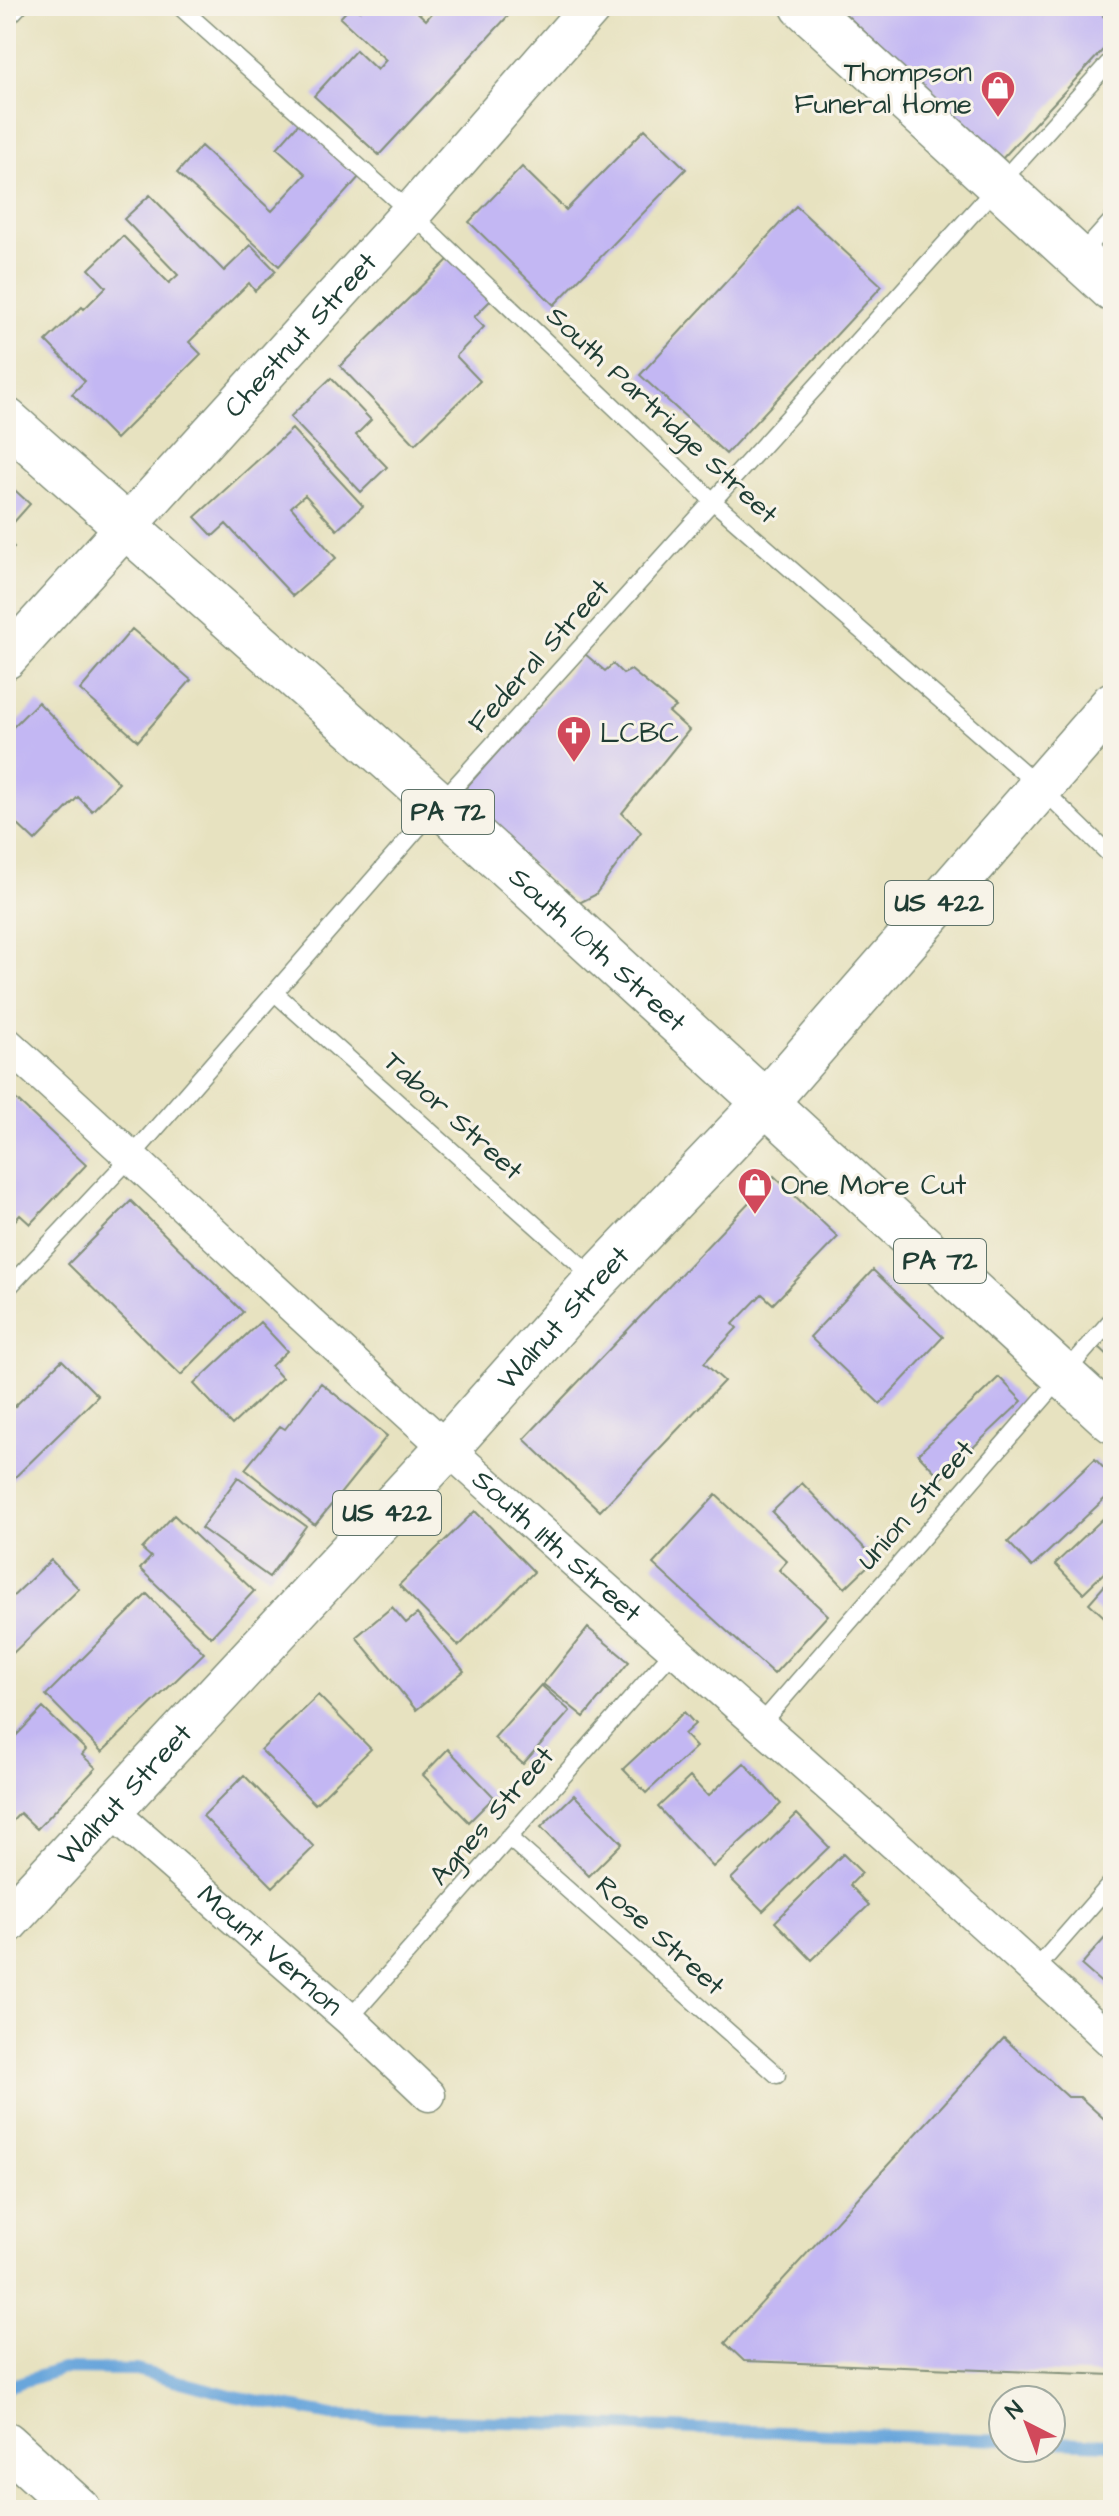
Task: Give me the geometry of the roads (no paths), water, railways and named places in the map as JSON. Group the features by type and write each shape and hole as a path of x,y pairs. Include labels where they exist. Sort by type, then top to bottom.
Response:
{"main road":[{"path":"803,6 1113,290"},
{"name":"South 10th Street","path":"6,420 439,804 1113,1421"},
{"name":"Walnut Street","path":"14,1908 447,1448 597,1279 766,1102 1113,704"},
{"path":"6,2444 79,2510"}],"street":[{"name":"Chestnut Street","path":"6,659 411,213 592,6"},
{"name":"South 11th Street","path":"6,1043 447,1448 676,1648 1113,2043"},
{"name":"Mount Vernon","path":"109,1809 349,2019 429,2095"}],"lane":[{"path":"6,20 19,6"},
{"name":"South Partridge Street","path":"179,6 411,213 714,502 1040,787 1113,858"},
{"name":"Federal Street","path":"6,1290 132,1156 439,804 1113,58"},
{"path":"1078,258 1113,219"},
{"name":"Tabor Street","path":"275,993 597,1279"},
{"name":"Union Street","path":"759,1726 1113,1318"},
{"name":"Agnes Street","path":"349,2019 676,1648"},
{"name":"Rose Street","path":"508,1837 777,2075"},
{"path":"1035,1970 1113,1881"}],"waterway":[{"path":"6,2387 62,2369 136,2370 234,2396 337,2416 987,2439"},
{"path":"1067,2443 1113,2444"}],"place":[{"name":"Thompson Funeral Home","path":"998,119"},
{"name":"LCBC","path":"574,764"},
{"name":"One More Cut","path":"755,1216"}]}
